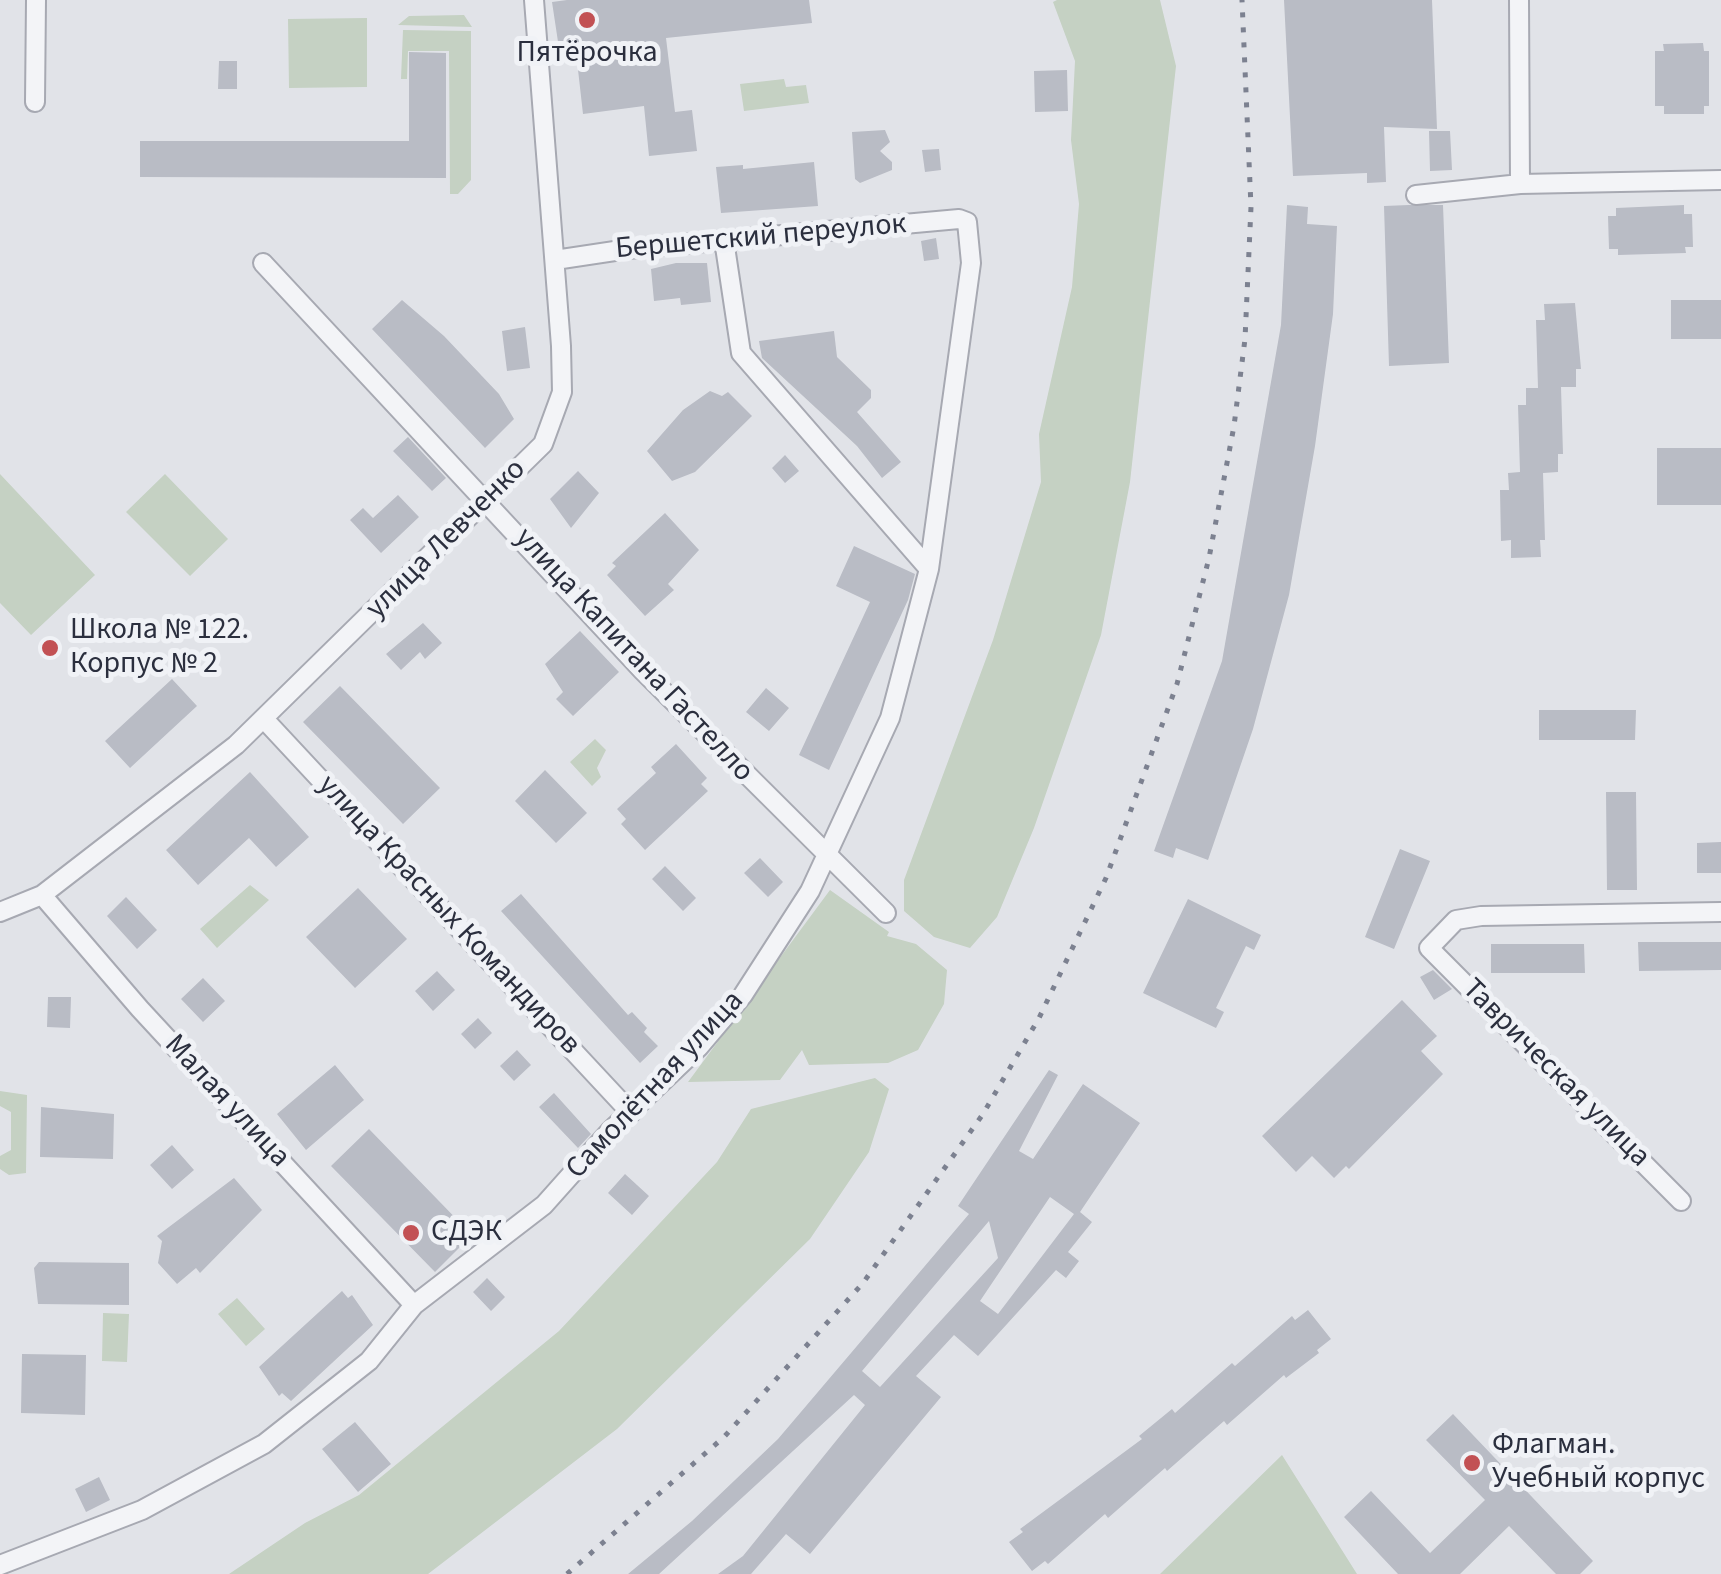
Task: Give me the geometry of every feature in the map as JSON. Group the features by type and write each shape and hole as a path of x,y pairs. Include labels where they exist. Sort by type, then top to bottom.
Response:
{"street":[{"path":"35,102 36,0"},
{"name":"улица Левченко","path":"0,912 42,895 264,719 544,444 562,392 556,260 534,0"},
{"path":"1519,0 1520,184"},
{"path":"1416,195 1520,184 1721,180"},
{"name":"Бершетский переулок","path":"556,260 724,240 960,219 967,222"},
{"name":"Самолётная улица","path":"0,1565 82,1536 229,1466 369,1361 414,1305 544,1205 699,1047 743,995 810,892 890,718 929,569 972,263 967,222"},
{"path":"724,240 741,353 929,569"},
{"name":"улица Капитана Гастелло","path":"263,263 488,500 642,671 886,913"},
{"name":"улица Красных Командиров","path":"264,719 631,1113"},
{"name":"Малая улица","path":"42,895 140,1009 414,1305"},
{"name":"Таврическая улица","path":"1681,1201 1429,948 1456,920 1481,916 1721,912"}],"green space":[{"path":"1160,0 1176,66 1130,482 1101,635 1034,828 997,917 970,948 934,937 904,911 904,880 993,640 1041,482 1039,434 1072,287 1079,204 1071,140 1075,61 1053,2"},
{"path":"464,15 472,27 398,25 409,16"},
{"path":"367,18 367,87 289,88 288,19"},
{"path":"403,30 471,31 471,180 458,194 450,194 449,51 408,51 407,79 401,79"},
{"path":"784,79 786,87 806,85 809,103 744,111 740,84"},
{"path":"0,474 95,575 31,635 0,603"},
{"path":"165,474 228,539 190,576 126,512"},
{"path":"595,739 606,750 597,768 601,777 592,786 570,762"},
{"path":"250,885 269,900 217,948 200,929"},
{"path":"830,890 889,932 887,936 916,944 947,970 944,1004 918,1050 888,1063 809,1065 802,1050 780,1080 688,1082"},
{"path":"875,1078 889,1089 869,1152 810,1239 617,1429 428,1574 229,1574 305,1523 359,1495 559,1331 717,1162 751,1109"},
{"path":"0,1091 27,1095 26,1173 9,1175 0,1169 0,1156 11,1150 11,1112 0,1106"},
{"path":"237,1298 265,1329 246,1346 218,1314"},
{"path":"103,1313 129,1314 127,1362 102,1361"},
{"path":"1282,1455 1357,1574 1160,1574"}],"building":[{"path":"809,0 812,23 666,38 675,112 692,110 697,151 649,156 644,106 583,114 576,52 560,55 552,2"},
{"path":"1284,0 1432,0 1437,129 1384,127 1386,182 1367,183 1367,173 1293,176"},
{"path":"1703,43 1704,51 1709,51 1709,106 1704,106 1704,114 1664,114 1664,106 1655,106 1655,51 1664,51 1663,44"},
{"path":"409,52 446,53 446,178 140,177 140,141 409,141"},
{"path":"219,61 237,61 237,89 218,89"},
{"path":"1067,70 1068,111 1035,112 1034,71"},
{"path":"885,130 890,142 880,151 892,162 892,170 860,183 855,179 852,132"},
{"path":"1429,131 1450,131 1452,170 1430,171"},
{"path":"939,149 941,170 925,172 922,150"},
{"path":"814,162 818,206 721,213 716,167 743,165 743,169"},
{"path":"1287,205 1308,207 1307,224 1337,226 1333,314 1289,595 1253,729 1208,860 1176,848 1173,858 1154,851 1222,661 1281,325"},
{"path":"1443,205 1449,363 1389,366 1384,206"},
{"path":"1684,205 1684,214 1692,214 1693,247 1685,247 1686,253 1618,255 1618,249 1609,249 1608,216 1616,216 1616,208"},
{"path":"936,238 939,259 924,261 921,241"},
{"path":"676,263 707,263 711,302 681,305 680,298 654,301 651,269"},
{"path":"402,300 444,336 499,394 514,419 485,448 372,329"},
{"path":"1671,300 1721,300 1721,339 1671,339"},
{"path":"1575,303 1581,369 1576,369 1576,387 1561,387 1563,454 1558,454 1558,472 1543,473 1545,540 1540,540 1541,557 1511,558 1511,540 1501,541 1500,490 1509,490 1508,473 1520,472 1518,405 1526,405 1526,388 1538,388 1536,320 1545,320 1544,304"},
{"path":"525,327 530,368 507,371 502,331"},
{"path":"834,331 837,357 871,390 871,398 857,412 901,462 882,478 857,446 762,358 759,341"},
{"path":"710,391 722,396 728,392 752,416 695,472 672,481 647,451 683,410"},
{"path":"408,437 446,478 432,491 393,451"},
{"path":"1657,448 1721,448 1721,505 1657,505"},
{"path":"785,455 799,471 785,483 772,468"},
{"path":"578,471 599,493 571,528 550,499"},
{"path":"398,495 419,517 381,553 350,520 363,508 373,518"},
{"path":"665,513 699,550 668,584 674,590 645,616 607,575 616,566 612,563"},
{"path":"854,546 915,574 908,600 829,770 799,755 870,602 836,586"},
{"path":"423,623 442,643 425,659 420,652 401,670 386,654"},
{"path":"580,631 619,672 573,716 556,699 563,692 545,664"},
{"path":"172,679 197,706 130,768 105,741"},
{"path":"340,686 440,788 403,824 303,722"},
{"path":"766,688 789,708 769,731 746,712"},
{"path":"1539,710 1636,710 1635,740 1539,740"},
{"path":"676,744 707,778 701,784 708,791 645,850 621,824 626,819 617,809 656,773 651,767"},
{"path":"545,770 587,813 556,843 515,801"},
{"path":"250,772 309,837 276,867 249,838 198,885 166,850"},
{"path":"1606,792 1636,792 1637,890 1607,890"},
{"path":"1721,842 1721,873 1697,873 1697,843"},
{"path":"1400,849 1430,861 1394,949 1365,937"},
{"path":"760,858 783,882 768,897 744,873"},
{"path":"665,866 696,898 683,911 652,879"},
{"path":"358,888 407,939 355,988 306,937"},
{"path":"521,894 628,1015 632,1012 647,1028 644,1032 658,1046 640,1063 501,911"},
{"path":"126,897 157,930 137,949 107,916"},
{"path":"1188,899 1261,935 1254,950 1246,946 1216,1008 1224,1012 1216,1028 1143,993"},
{"path":"1638,942 1721,942 1721,970 1639,971"},
{"path":"1491,944 1584,944 1585,973 1491,973"},
{"path":"1433,970 1452,989 1434,1000 1420,977"},
{"path":"437,971 455,990 433,1011 415,991"},
{"path":"203,978 225,1001 203,1022 181,999"},
{"path":"48,997 71,997 70,1028 47,1027"},
{"path":"1402,1000 1437,1036 1421,1051 1443,1074 1349,1169 1346,1166 1334,1178 1312,1156 1296,1172 1262,1136"},
{"path":"478,1018 492,1033 475,1049 461,1034"},
{"path":"517,1050 531,1065 514,1081 500,1066"},
{"path":"335,1065 364,1100 306,1150 277,1114"},
{"path":"1049,1070 1058,1075 1019,1151 1033,1159 1083,1084 1140,1123 1080,1212 1092,1222 1068,1252 1079,1261 1066,1278 1056,1270 978,1356 954,1335 916,1376 941,1397 810,1554 786,1534 751,1574 718,1574 743,1556 865,1405 854,1395 659,1574 628,1574 692,1521 778,1439 969,1214 958,1206","holes":["1050,1197 1074,1214 998,1314 980,1301","989,1221 998,1258 880,1387 862,1371"]},
{"path":"554,1093 591,1134 578,1148 539,1107"},
{"path":"41,1107 114,1114 113,1159 40,1157"},
{"path":"369,1129 472,1235 435,1272 331,1166"},
{"path":"172,1145 194,1170 172,1189 150,1165"},
{"path":"625,1174 649,1196 632,1215 608,1193"},
{"path":"234,1178 262,1210 200,1273 196,1268 177,1284 158,1263 162,1241 157,1236"},
{"path":"39,1262 129,1263 129,1305 38,1304 34,1268"},
{"path":"487,1278 505,1297 491,1311 473,1292"},
{"path":"342,1291 348,1298 352,1295 373,1325 291,1401 282,1393 279,1396 259,1367"},
{"path":"1308,1310 1331,1339 1317,1350 1319,1353 1286,1378 1284,1375 1227,1425 1224,1421 1048,1564 1045,1561 1032,1571 1009,1542 1023,1532 1020,1529 1142,1439 1139,1436 1172,1409 1175,1413 1232,1363 1235,1366 1292,1316 1295,1320"},
{"path":"22,1354 86,1355 85,1415 21,1413"},
{"path":"1453,1414 1593,1561 1580,1574 1556,1574 1509,1526 1460,1574 1398,1574 1344,1517 1371,1491 1430,1553 1485,1500 1426,1440"},
{"path":"355,1422 391,1464 358,1492 322,1449"},
{"path":"99,1477 110,1500 86,1512 75,1489"}],"railway":[{"path":"567,1574 724,1437 863,1283 983,1114 1039,1018 1106,878 1177,684 1209,558 1234,426 1245,339 1251,207 1242,0"}],"place":[{"name":"Пятёрочка","path":"587,20"},
{"name":"Школа № 122. Корпус № 2","path":"50,648"},
{"name":"СДЭК","path":"411,1233"},
{"name":"Флагман. Учебный корпус","path":"1472,1463"}]}
